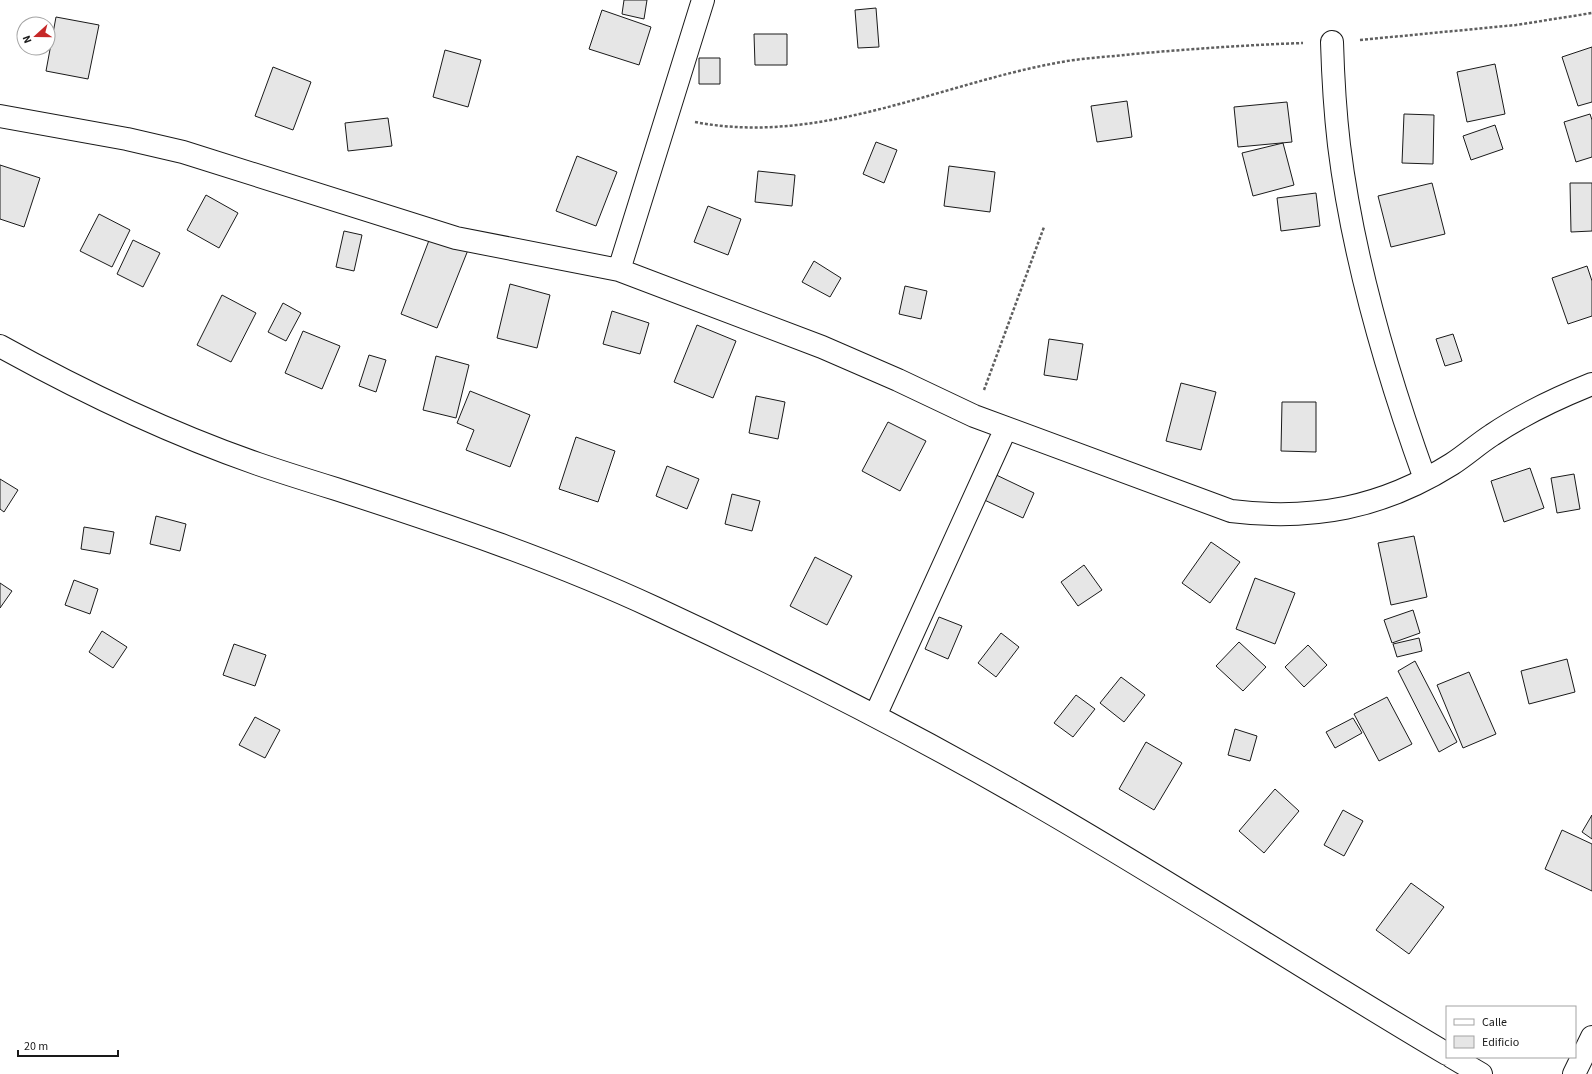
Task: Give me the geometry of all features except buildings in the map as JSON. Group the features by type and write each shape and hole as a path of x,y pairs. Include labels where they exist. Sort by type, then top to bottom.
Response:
{"street":[{"path":"618,270 702,0"},
{"path":"1332,42 1334,94 1339,145 1348,204 1359,255 1393,384 1425,479"},
{"path":"0,116 119,137 183,152 456,238 618,270 822,347 898,380 974,416 1231,511 1264,515 1298,515 1338,510 1396,493 1453,463 1491,435 1532,411 1592,384"},
{"path":"0,346 104,400 180,434 258,464 528,554 656,608 823,689 1019,794 1107,846 1334,987 1446,1053"},
{"path":"875,716 1006,428"},
{"path":"1574,1074 1592,1037"},
{"path":"1454,1058 1481,1074"}],"path":[{"path":"666,116 711,125 742,127 774,127 814,123 854,115 1056,63 1186,49 1332,42 1516,25 1592,13"},
{"path":"974,416 1044,227"}]}
